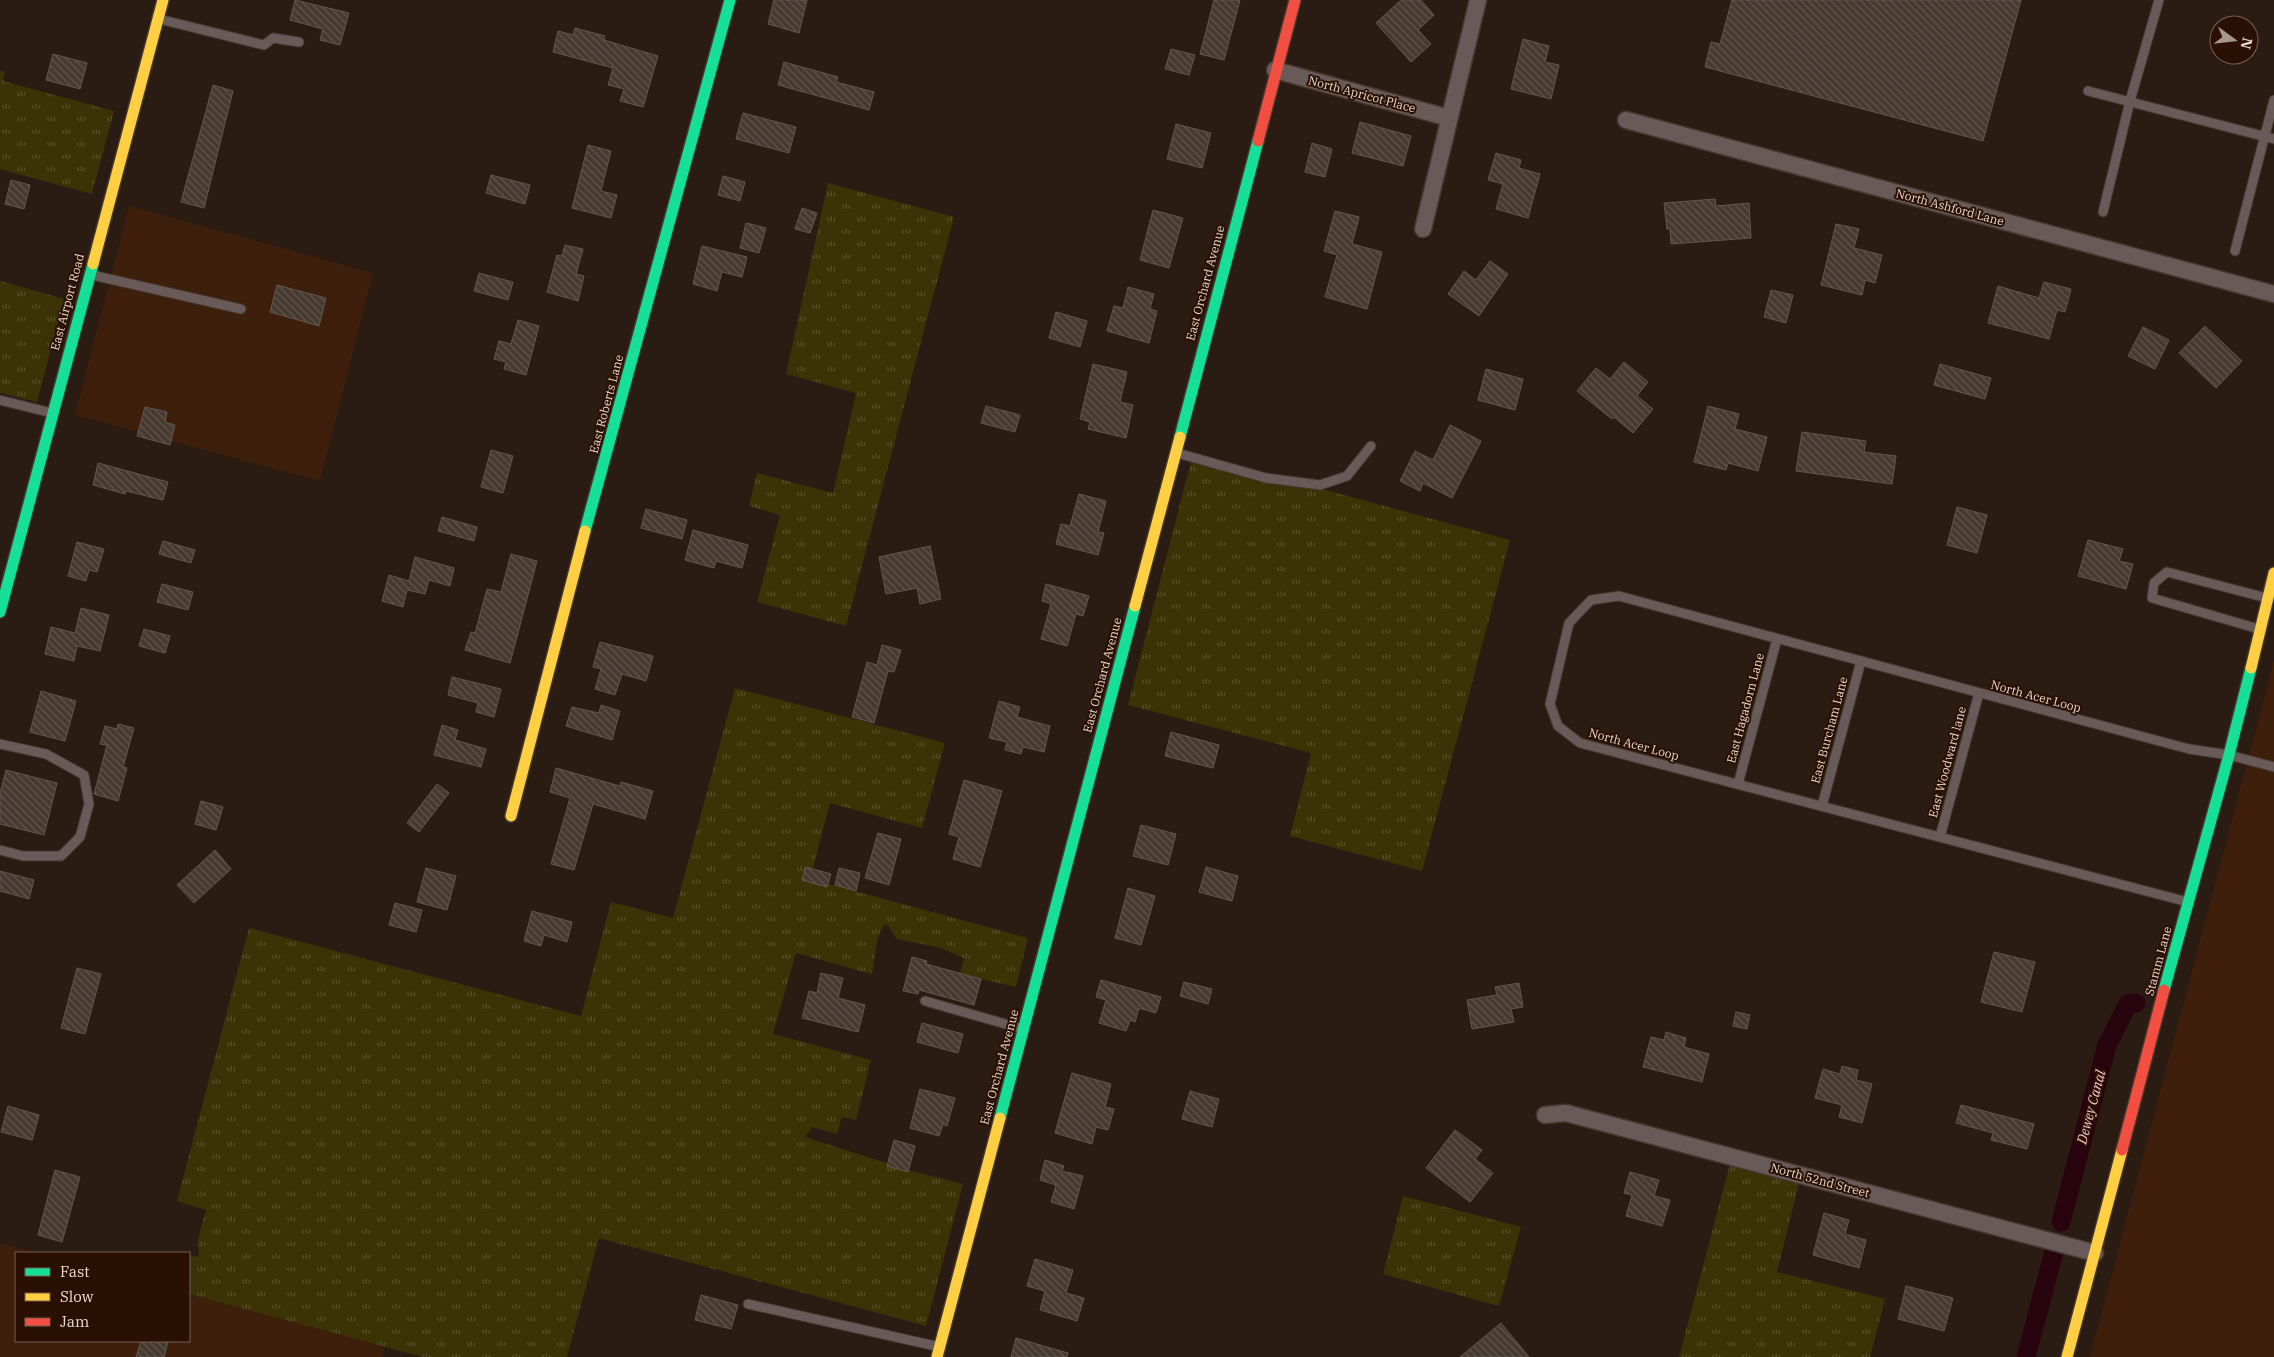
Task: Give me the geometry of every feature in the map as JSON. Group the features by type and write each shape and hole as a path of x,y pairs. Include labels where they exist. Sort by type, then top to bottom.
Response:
{"street":[{"name":"East Airport Road","path":"0,612 163,0"},
{"name":"East Roberts Lane","path":"511,816 550,660 730,0"},
{"name":"East Orchard Avenue","path":"938,1352 1295,0"},
{"path":"1423,229 1478,0"},
{"name":"North Apricot Place","path":"1275,70 1449,118"},
{"name":"North Ashford Lane","path":"1626,120 2274,294"},
{"name":"Stamm Lane","path":"2067,1357 2229,755 2274,573"},
{"name":"North 52nd Street","path":"1544,1114 1566,1113 2095,1253"}],"lane":[{"path":"2103,212 2130,101 2159,0"},
{"path":"158,19 264,45 274,38 299,42"},
{"path":"2088,91 2269,137"},
{"path":"2235,251 2269,137 2274,100"},
{"path":"89,275 241,309"},
{"path":"0,400 52,414"},
{"path":"1174,453 1266,478 1320,485 1347,476 1371,446"},
{"path":"2259,630 2152,598 2154,583 2167,572 2267,598"},
{"name":"North Acer Loop","path":"2189,902 1580,743 1558,726 1550,704 1569,623 1591,600 1619,596 2189,750 2229,755 2274,767"},
{"name":"East Hagadorn Lane","path":"1738,784 1777,639"},
{"name":"East Burcham Lane","path":"1822,806 1861,662"},
{"name":"East Woodward lane","path":"1940,837 1979,693"},
{"path":"0,744 46,754 84,775 89,804 80,837 61,856 23,856 0,850"},
{"path":"925,1001 1023,1029"},
{"path":"748,1304 938,1352"}],"shaded area":[{"path":"129,206 373,273 320,481 75,415"},
{"path":"2274,661 2274,1357 2090,1357"},
{"path":"0,1243 33,1252 15,1252 15,1342 190,1342 190,1294 385,1347 382,1357 0,1357"}],"green space":[{"path":"0,71 5,72 3,81 114,111 92,194 0,169"},
{"path":"828,183 954,217 846,626 757,602 780,515 749,506 757,473 833,493 856,393 786,374"},
{"path":"0,281 64,299 37,402 0,393"},
{"path":"1193,454 1510,540 1422,871 1290,836 1311,753 1128,705"},
{"path":"735,688 945,743 922,828 830,803 810,879 1028,938 1016,987 960,974 964,958 941,948 897,939 888,925 884,925 878,936 872,974 796,953 773,1034 871,1060 856,1120 842,1117 837,1134 812,1127 805,1137 908,1170 963,1184 926,1326 599,1238 567,1357 423,1357 190,1294 190,1255 199,1257 198,1239 206,1210 177,1201 249,928 581,1016 611,902 673,918"},
{"path":"1731,1160 1800,1179 1777,1272 1885,1299 1870,1357 1679,1357"},
{"path":"1403,1196 1521,1227 1499,1306 1383,1274"}],"building":[{"path":"295,0 349,13 340,45 320,40 323,29 290,20"},
{"path":"774,0 807,0 799,33 768,24"},
{"path":"1214,0 1240,0 1224,60 1200,54"},
{"path":"1401,0 1421,0 1434,15 1418,30 1431,44 1411,62 1376,23"},
{"path":"1732,0 2021,0 1983,141 1705,67 1711,42 1720,44"},
{"path":"575,28 605,36 604,40 658,56 643,107 620,101 624,89 608,85 613,68 553,52 558,31 573,35"},
{"path":"1523,39 1549,46 1545,62 1559,65 1551,99 1511,89"},
{"path":"1171,49 1195,55 1189,75 1165,69"},
{"path":"53,54 87,63 80,89 46,80"},
{"path":"784,62 838,77 836,82 874,92 869,110 778,85"},
{"path":"213,85 233,91 204,208 181,202"},
{"path":"743,113 796,127 789,153 736,139"},
{"path":"1360,122 1411,136 1403,166 1352,153"},
{"path":"1176,124 1211,133 1202,168 1167,159"},
{"path":"1312,143 1332,149 1325,177 1305,172"},
{"path":"588,145 611,151 601,191 617,195 611,218 572,208"},
{"path":"1496,153 1521,160 1519,168 1540,174 1528,218 1496,209 1503,184 1488,180"},
{"path":"491,175 530,185 525,204 486,193"},
{"path":"723,176 745,182 740,201 718,195"},
{"path":"11,180 30,185 24,209 5,204"},
{"path":"1715,199 1716,206 1749,203 1751,238 1671,244 1670,229 1667,229 1664,203"},
{"path":"802,208 817,213 810,233 795,229"},
{"path":"1153,210 1183,218 1169,268 1140,260"},
{"path":"1335,211 1359,217 1352,244 1382,252 1367,309 1325,297 1337,255 1324,251"},
{"path":"746,223 766,228 759,253 740,248"},
{"path":"1836,224 1859,229 1854,248 1882,255 1875,283 1865,280 1862,295 1821,285"},
{"path":"565,245 583,249 576,274 584,276 578,301 547,292 557,255 562,256"},
{"path":"702,246 747,257 742,277 722,272 717,291 693,284"},
{"path":"1490,261 1508,274 1479,316 1448,294 1464,271 1476,280"},
{"path":"479,273 513,282 508,300 474,291"},
{"path":"2044,282 2071,289 2065,312 2057,310 2049,339 1988,323 1998,286 2039,298"},
{"path":"277,285 326,298 319,326 270,312"},
{"path":"1128,287 1154,294 1150,309 1157,311 1149,343 1107,331 1114,306 1123,308"},
{"path":"1771,290 1793,295 1786,323 1764,317"},
{"path":"1056,312 1087,321 1080,347 1049,338"},
{"path":"518,320 539,326 526,375 504,369 506,362 494,359 499,341 511,344"},
{"path":"2205,326 2242,361 2216,388 2179,353"},
{"path":"2143,327 2169,340 2155,369 2128,356"},
{"path":"1624,362 1648,382 1637,396 1653,409 1633,433 1577,391 1596,368 1610,379"},
{"path":"1093,364 1127,372 1120,402 1133,405 1126,438 1088,429 1090,422 1080,419"},
{"path":"1940,364 1991,378 1985,399 1934,385"},
{"path":"1486,369 1523,379 1515,410 1478,400"},
{"path":"986,406 1020,415 1015,432 981,423"},
{"path":"1708,406 1739,414 1735,429 1767,437 1758,471 1728,463 1726,470 1694,462"},
{"path":"145,407 167,412 165,422 175,425 170,445 137,436"},
{"path":"1450,425 1481,441 1452,498 1423,483 1420,491 1400,481 1415,451 1433,460"},
{"path":"1802,432 1866,441 1864,452 1896,456 1892,484 1796,471"},
{"path":"491,450 513,456 503,493 481,487"},
{"path":"98,463 168,482 163,500 126,491 125,494 93,485"},
{"path":"1079,494 1106,501 1098,532 1104,533 1098,555 1056,544 1061,524 1070,526"},
{"path":"1957,507 1987,515 1977,553 1947,545"},
{"path":"646,509 687,520 682,539 641,528"},
{"path":"442,517 477,527 474,541 438,531"},
{"path":"693,530 748,545 742,568 716,561 714,568 685,560"},
{"path":"2088,540 2123,549 2119,561 2133,564 2126,589 2078,576"},
{"path":"163,541 195,550 191,563 159,554"},
{"path":"77,542 104,549 97,572 89,570 86,581 68,576"},
{"path":"930,546 941,599 920,604 917,588 886,594 879,557"},
{"path":"511,554 537,561 510,663 465,650 471,632 475,633 487,589 501,592"},
{"path":"415,557 454,568 450,586 429,580 425,594 407,590 403,607 382,601 389,575 409,581"},
{"path":"162,584 193,592 188,610 157,602"},
{"path":"1046,584 1089,596 1083,616 1076,614 1067,646 1041,639 1051,604 1042,601"},
{"path":"81,608 109,615 100,651 77,646 74,661 45,654 51,627 75,633"},
{"path":"144,629 170,636 165,653 139,646"},
{"path":"600,642 653,656 646,681 622,674 615,695 595,689 601,669 593,667"},
{"path":"882,645 901,650 894,672 888,671 874,723 852,717 867,662 877,665"},
{"path":"452,677 501,689 494,717 476,712 478,703 448,695"},
{"path":"41,691 76,701 65,741 30,732"},
{"path":"999,701 1020,707 1017,717 1050,726 1044,752 1023,747 1021,754 1005,750 1007,742 989,738"},
{"path":"601,705 620,711 612,740 566,726 572,707 599,713"},
{"path":"118,724 134,728 123,767 127,768 118,801 94,794 107,745 100,744 105,726 117,729"},
{"path":"442,725 458,730 455,740 486,749 481,767 434,755"},
{"path":"1171,732 1219,745 1213,768 1165,756"},
{"path":"556,768 620,786 621,782 653,791 645,819 593,804 574,870 551,864 570,798 550,792"},
{"path":"6,770 57,783 44,835 0,824 0,793"},
{"path":"964,780 1002,791 980,867 953,859 959,837 949,834"},
{"path":"437,784 449,793 419,832 407,823"},
{"path":"201,801 223,807 216,830 195,824"},
{"path":"1141,825 1176,834 1168,865 1133,856"},
{"path":"878,833 901,839 889,885 865,878"},
{"path":"215,850 231,869 194,903 177,885"},
{"path":"806,867 831,874 827,887 802,880"},
{"path":"1206,867 1238,876 1232,901 1199,892"},
{"path":"426,868 456,876 447,910 417,902"},
{"path":"839,868 860,873 856,891 835,885"},
{"path":"0,871 34,880 29,899 0,891"},
{"path":"1128,888 1155,896 1141,945 1115,938"},
{"path":"395,903 422,910 416,932 389,925"},
{"path":"532,911 572,922 567,942 544,935 541,946 524,941"},
{"path":"1994,952 2035,962 2022,1012 1981,1002"},
{"path":"912,957 927,961 926,964 981,979 974,1005 919,990 918,994 903,991"},
{"path":"77,968 101,974 85,1034 61,1028"},
{"path":"821,973 843,978 838,998 865,1005 858,1032 802,1018 809,991 817,993"},
{"path":"1101,980 1161,997 1156,1013 1139,1008 1135,1022 1130,1020 1126,1031 1099,1023 1106,1000 1096,997"},
{"path":"1184,982 1212,989 1208,1004 1180,996"},
{"path":"1519,983 1523,1007 1511,1009 1514,1022 1472,1029 1467,1000 1497,995 1495,987"},
{"path":"1736,1012 1750,1015 1747,1029 1733,1026"},
{"path":"922,1023 963,1034 958,1053 917,1042"},
{"path":"1666,1032 1686,1038 1684,1047 1709,1054 1702,1082 1643,1067 1651,1037 1664,1040"},
{"path":"1842,1066 1858,1070 1856,1080 1872,1084 1862,1123 1839,1117 1842,1105 1815,1098 1823,1069 1840,1074"},
{"path":"1072,1073 1111,1084 1105,1107 1114,1109 1108,1130 1096,1127 1092,1144 1055,1133"},
{"path":"920,1089 955,1098 947,1126 943,1124 939,1136 910,1128"},
{"path":"1190,1091 1219,1099 1212,1127 1182,1119"},
{"path":"1961,1105 2034,1124 2027,1149 1991,1140 1993,1133 1956,1123"},
{"path":"8,1106 39,1115 32,1140 1,1132"},
{"path":"1455,1130 1482,1150 1475,1159 1493,1173 1470,1202 1426,1168"},
{"path":"894,1140 915,1146 908,1172 887,1166"},
{"path":"1045,1160 1064,1166 1062,1171 1083,1176 1074,1209 1051,1202 1056,1185 1040,1180"},
{"path":"55,1170 80,1177 62,1242 38,1235"},
{"path":"1630,1172 1659,1180 1654,1196 1670,1200 1662,1226 1626,1216 1632,1195 1624,1193"},
{"path":"1824,1213 1849,1220 1845,1234 1866,1240 1859,1268 1813,1255"},
{"path":"1035,1259 1073,1270 1066,1293 1084,1298 1077,1321 1040,1310 1045,1291 1027,1286"},
{"path":"1906,1286 1953,1298 1944,1331 1898,1319"},
{"path":"701,1295 738,1305 731,1329 695,1320"},
{"path":"1501,1323 1529,1357 1460,1357"},
{"path":"1016,1338 1068,1353 1067,1357 1011,1357"},
{"path":"141,1342 168,1342 164,1357 136,1357"}],"waterway":[{"name":"Dewey Canal","path":"2061,1222 2107,1045 2128,1004 2136,1003"},
{"name":"Dewey Canal","path":"2026,1357 2056,1244"}],"traffic: fast":[{"path":"585,531 730,0"},
{"path":"1180,437 1258,141"},
{"path":"0,612 93,264"},
{"path":"1000,1118 1135,606"},
{"path":"2164,990 2251,668"}],"traffic: slow":[{"path":"93,264 163,0"},
{"path":"1135,606 1180,437"},
{"path":"511,816 585,531"},
{"path":"2251,668 2274,573"},
{"path":"937,1357 1000,1118"},
{"path":"2067,1357 2122,1150"}],"traffic: jam":[{"path":"1258,141 1295,0"},
{"path":"2122,1150 2164,990"}]}
